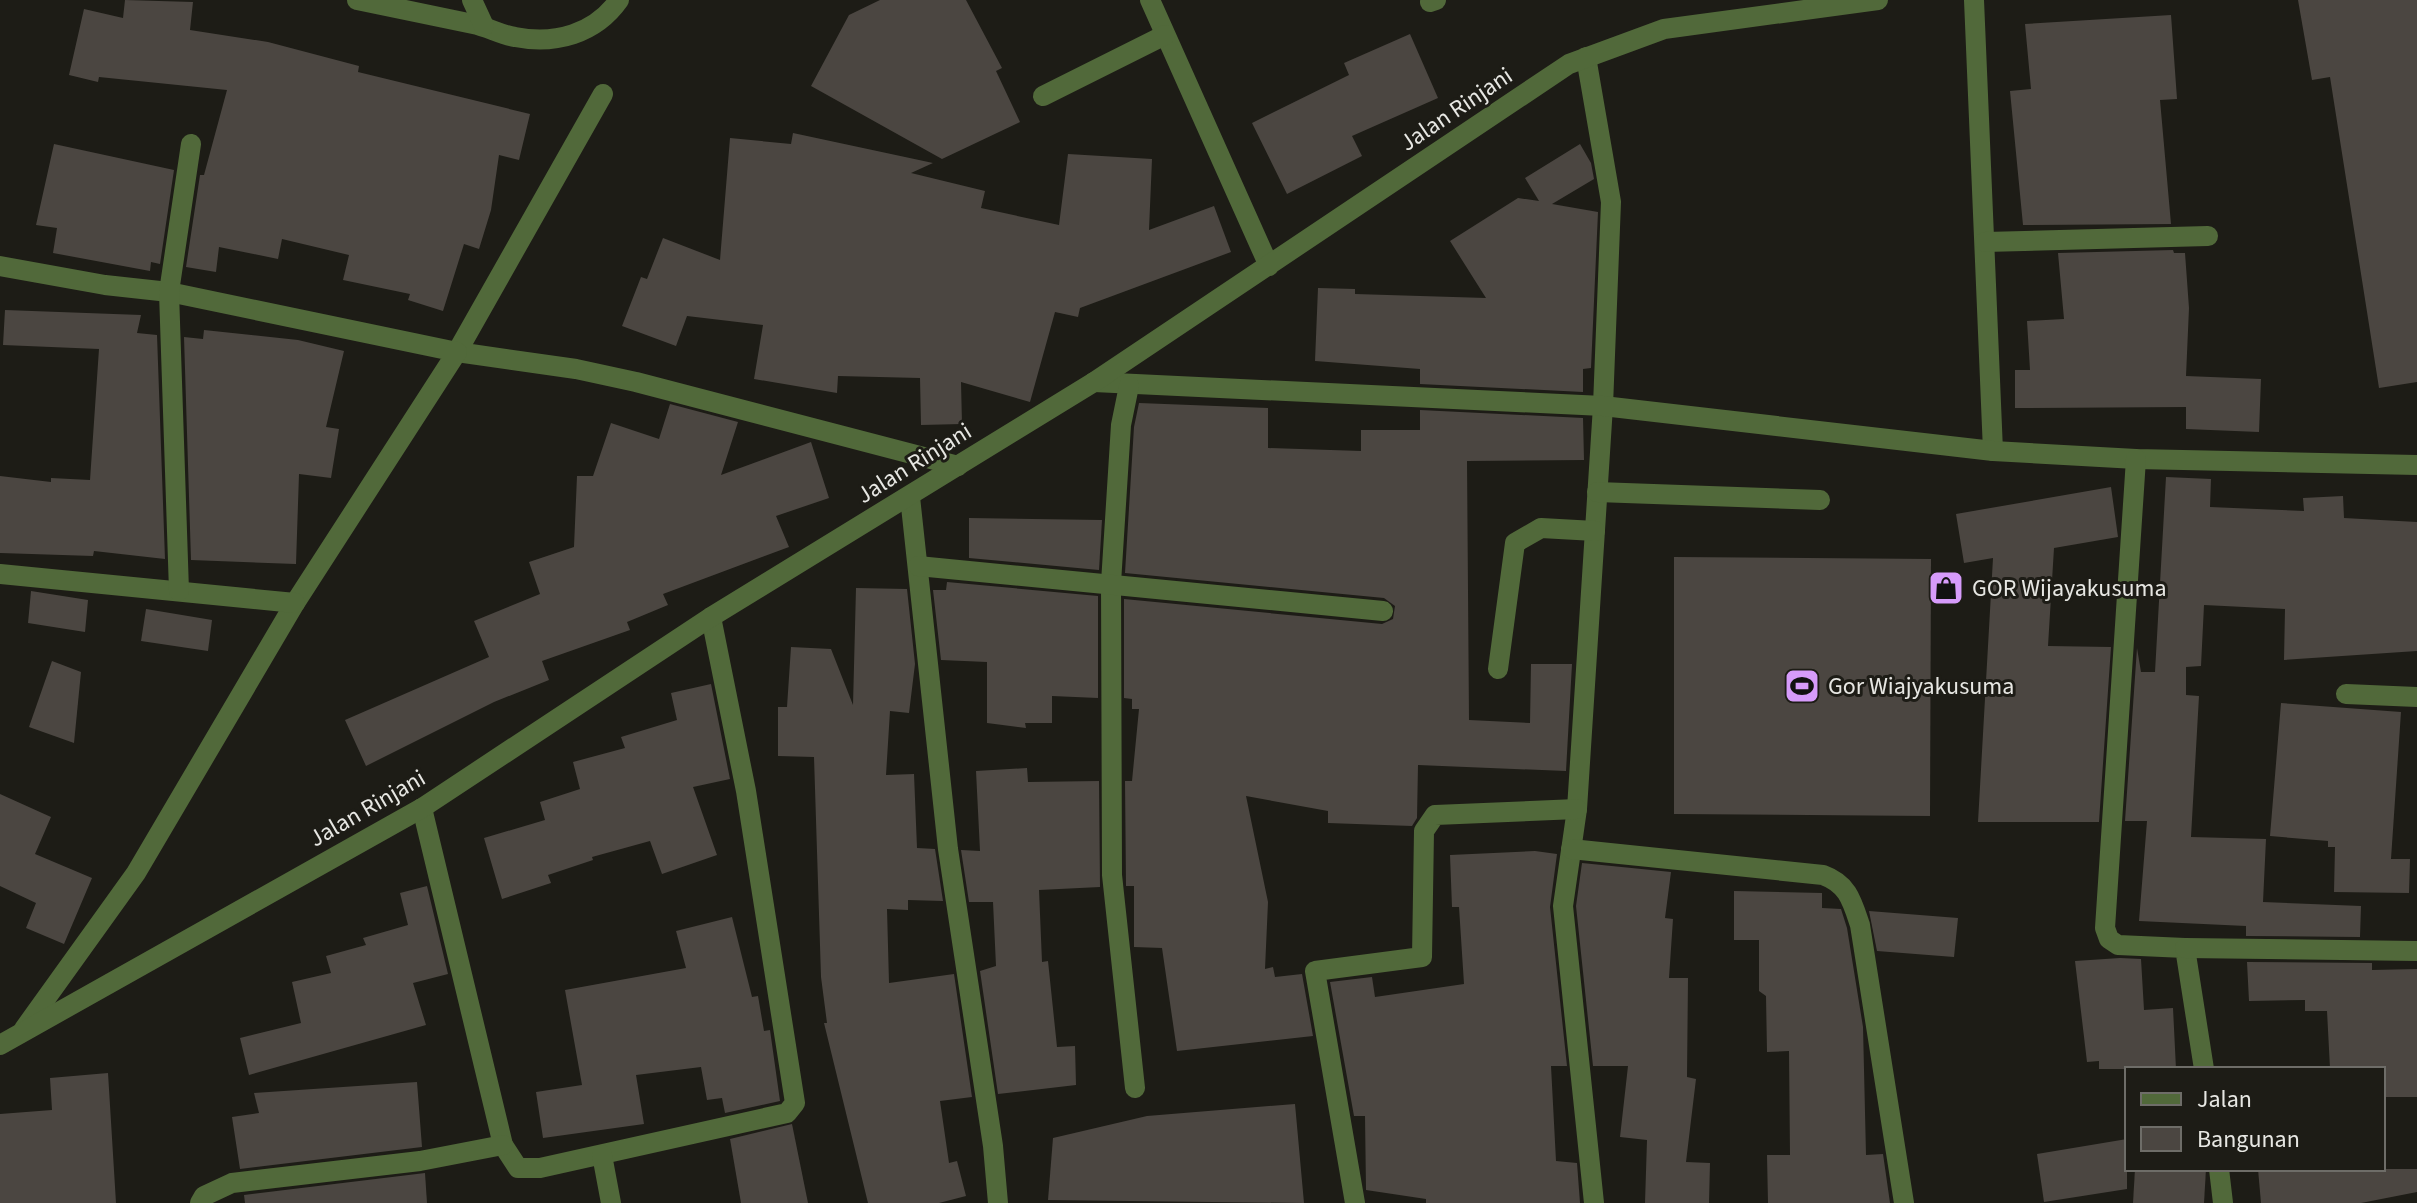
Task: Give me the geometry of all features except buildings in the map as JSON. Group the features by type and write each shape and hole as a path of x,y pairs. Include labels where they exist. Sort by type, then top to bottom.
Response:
{"street":[{"path":"357,0 484,26 514,37 550,40 583,33 610,13 619,0"},
{"path":"472,0 484,26"},
{"path":"1150,0 1269,266"},
{"name":"Jalan Rinjani","path":"0,1045 422,808 711,617 1094,382 1569,64 1664,29 1779,7 1878,0"},
{"path":"1974,0 1993,451"},
{"path":"1043,96 1165,35"},
{"path":"1586,57 1611,202 1603,406 1577,809 1563,906 1594,1203"},
{"path":"19,1035 136,873 295,603 457,352 603,94"},
{"path":"179,591 169,292 191,144"},
{"path":"1985,242 2208,236"},
{"path":"0,266 105,285 169,292 457,352 576,369 958,466"},
{"path":"1094,382 1603,406 1993,451 2136,459 2417,465"},
{"path":"1129,386 1121,425 1111,583 1112,875 1135,1088"},
{"path":"2136,459 2105,928 2109,939 2118,945 2185,948 2417,951"},
{"path":"1597,492 1820,500"},
{"path":"910,497 948,849 993,1146 998,1203"},
{"path":"1498,669 1515,543 1541,528 1595,531"},
{"path":"918,566 1383,611"},
{"path":"0,574 295,603"},
{"path":"422,808 503,1145 518,1168 529,1170 787,1113 795,1103 746,791 711,617"},
{"path":"2346,694 2417,697"},
{"path":"1355,1203 1315,971 1422,957 1424,831 1435,815 1577,809"},
{"path":"1571,849 1823,875 1839,881 1850,895 1860,925 1904,1203"},
{"path":"2185,948 2204,1067"},
{"path":"200,1203 204,1196 232,1183 420,1161 503,1145"},
{"path":"602,1155 611,1203"},
{"path":"2219,1171 2223,1203"}],"place":[{"name":"GOR Wijayakusuma","path":"1946,588"},
{"name":"Gor Wiajyakusuma","path":"1802,686"}]}
